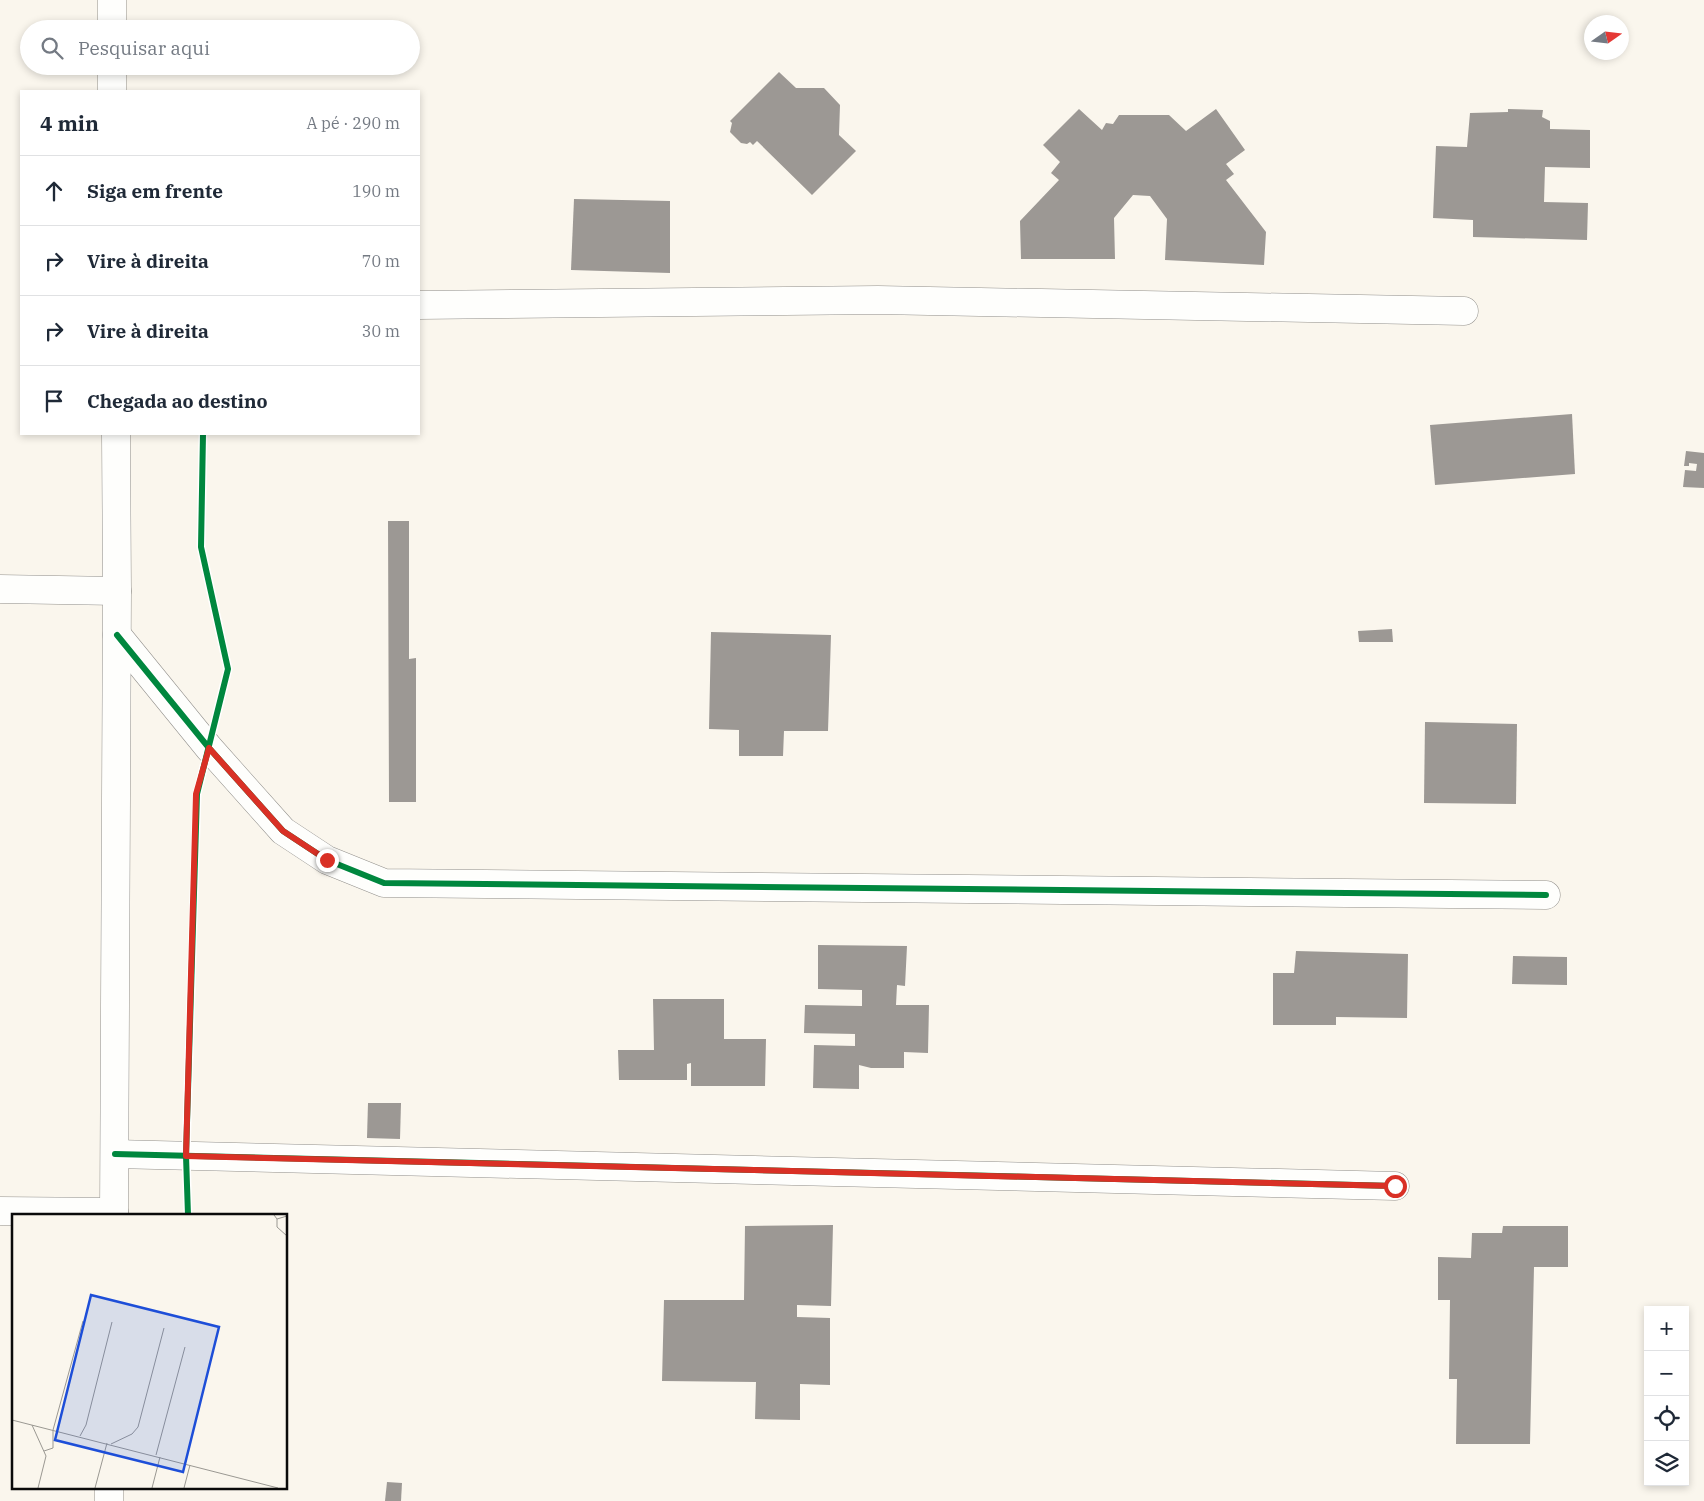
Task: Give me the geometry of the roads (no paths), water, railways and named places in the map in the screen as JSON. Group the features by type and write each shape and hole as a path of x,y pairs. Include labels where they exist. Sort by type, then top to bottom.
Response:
{"street":[{"path":"112,0 112,20"},
{"path":"112,75 112,90"},
{"path":"420,305 878,300 1464,311"},
{"path":"0,1211 114,1213 116,1154 116,435"},
{"path":"0,589 117,590"},
{"path":"117,635 209,748 283,831 327,860 384,884 1546,895"},
{"path":"116,1154 1395,1186"},
{"path":"109,1488 109,1501"}]}
